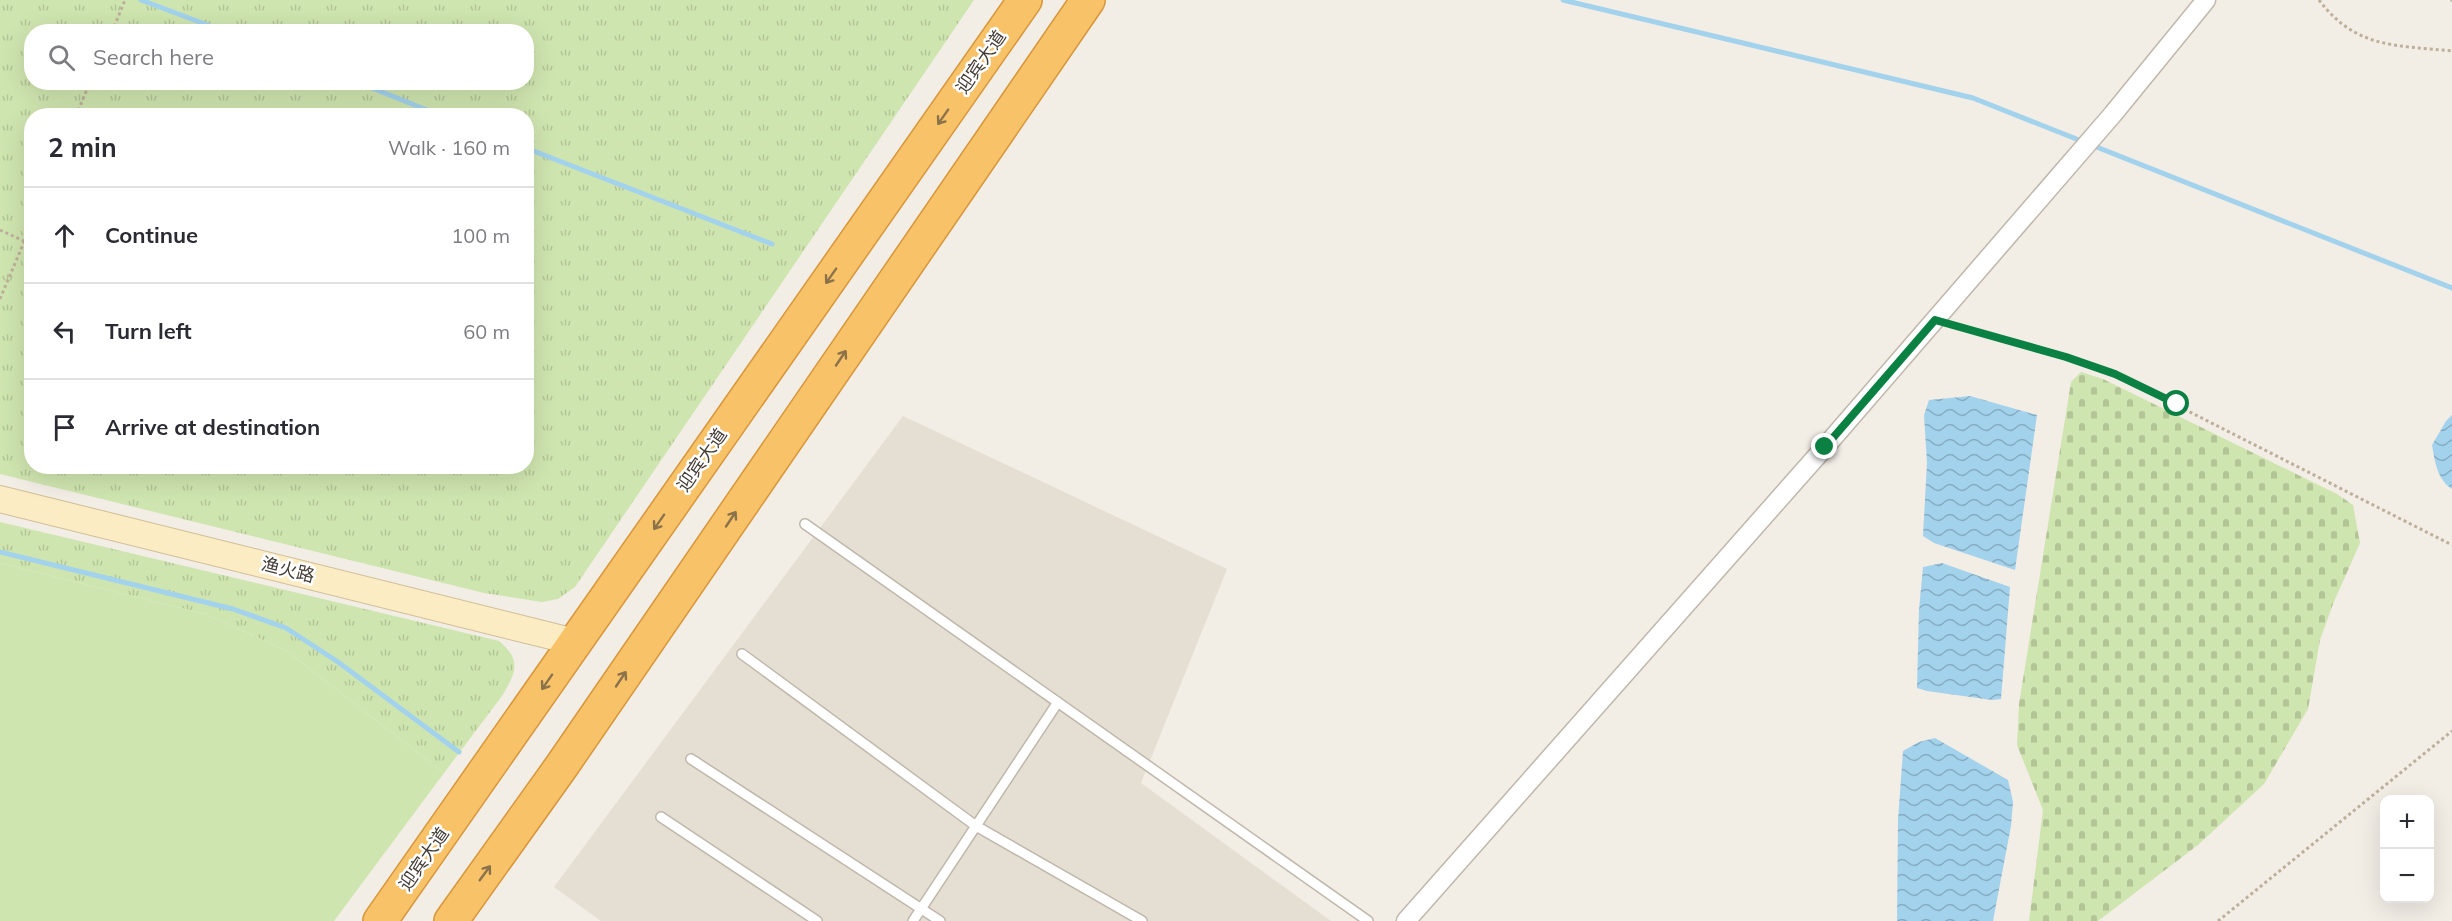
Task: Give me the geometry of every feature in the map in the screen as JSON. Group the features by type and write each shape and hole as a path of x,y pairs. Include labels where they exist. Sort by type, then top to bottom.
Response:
{"highway":[{"name":"迎宾大道","path":"380,921 1025,0"},
{"path":"451,921 561,767 1088,0"}],"street":[{"path":"1406,921 2064,172 2206,0"},
{"name":"渔火路","path":"0,499 575,642"}],"lane":[{"path":"805,524 1368,921"},
{"path":"742,654 976,826 1142,921"},
{"path":"913,921 1058,702"},
{"path":"691,759 940,921"},
{"path":"661,817 817,921"}],"path":[{"path":"115,24 125,0"},
{"path":"2319,0 2339,23 2362,38 2452,51"},
{"path":"79,108 87,90"},
{"path":"0,230 24,241 0,298"},
{"path":"1935,320 2066,357 2115,374 2452,545"},
{"path":"2218,921 2452,731"}],"shaded area":[{"path":"903,416 1227,569 1141,783 1331,921 601,921 554,887"}],"green space":[{"path":"0,0 974,0 575,587 558,599 542,602 484,593 0,474"},
{"path":"2081,372 2103,379 2337,494 2353,505 2360,543 2320,640 2308,709 2264,784 2198,845 2098,921 2029,921 2043,810 2017,745 2019,704 2071,382"},
{"path":"0,522 499,641 514,661 513,674 502,696 444,773 287,651 205,614 0,563"},
{"path":"0,563 205,614 287,651 444,773 334,921 0,921"}],"water":[{"path":"1970,396 2037,415 2015,570 1934,543 1923,536 1927,463 1924,415 1929,400"},
{"path":"2452,415 2452,489 2440,475 2432,445"},
{"path":"1942,563 2010,587 2001,699 1992,700 1917,688 1919,610 1923,567"},
{"path":"1935,738 2008,780 2013,802 2011,826 1993,921 1897,921 1898,820 1903,751 1919,742"}],"waterway":[{"path":"141,0 205,24"},
{"path":"1563,0 1973,98 2452,288"},
{"path":"377,90 422,108"},
{"path":"534,151 772,244"},
{"path":"0,552 233,609 286,628 338,662 459,752"}],"route":[{"path":"1825,447 1935,320 2066,357 2115,374 2177,404"}]}
